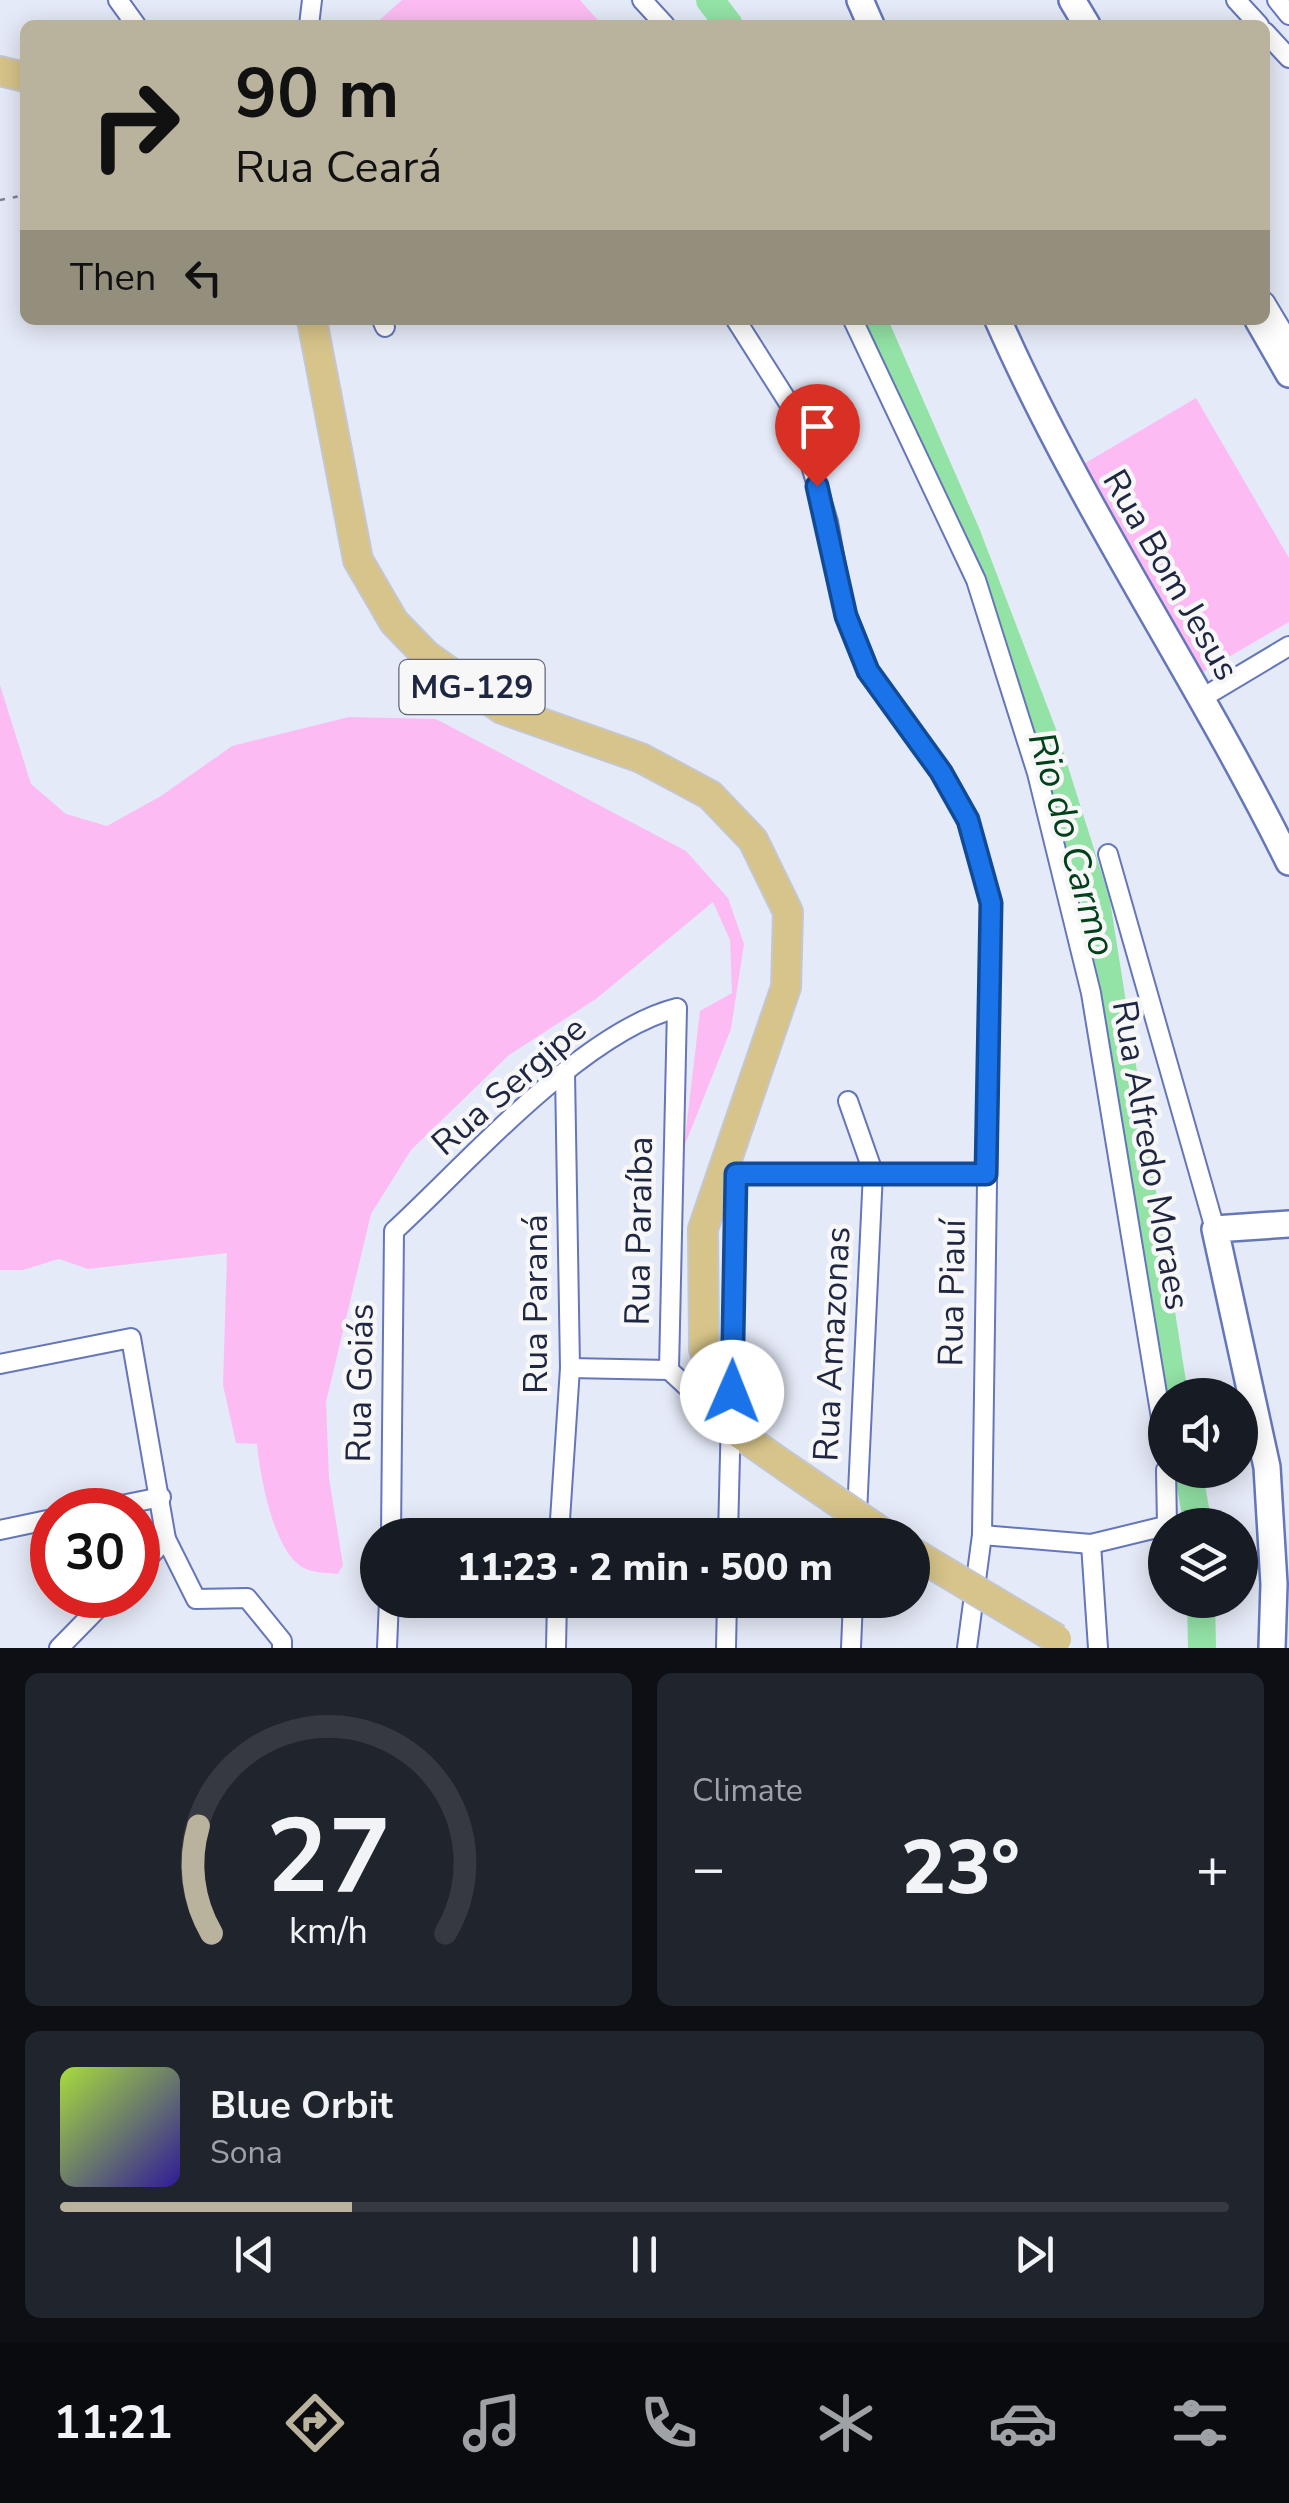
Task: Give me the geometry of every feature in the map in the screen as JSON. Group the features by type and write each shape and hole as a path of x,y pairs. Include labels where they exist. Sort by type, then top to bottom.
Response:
{"main road":[{"name":"MG-129","path":"313,325 358,560 394,622 426,655 502,708 641,758 710,795 753,840 788,912 786,987 704,1229 704,1349 731,1428"},
{"path":"731,1428 861,1518"},
{"path":"930,1563 1066,1644"}],"street":[{"path":"642,0 660,20"},
{"path":"1236,0 1254,20"},
{"path":"1277,0 1289,14"},
{"path":"1270,37 1289,58"},
{"path":"1270,310 1289,342"},
{"name":"Rua Piauí","path":"739,325 795,413 828,522 846,616 868,671 941,772 968,820 991,903 982,1535 967,1648"},
{"name":"Rua Alfredo Moraes","path":"855,325 976,580 1037,773 1091,993 1154,1378"},
{"name":"Rua Bom Jesus","path":"1000,325 1062,456 1202,698 1289,862"},
{"path":"1261,325 1289,374"},
{"path":"1202,698 1289,646"},
{"path":"1108,854 1214,1229 1267,1467 1274,1584 1272,1648"},
{"name":"Rua Paraíba","path":"677,1008 668,1370 731,1428"},
{"name":"Rua Sergipe","path":"394,1232 565,1073 644,1016 677,1008"},
{"name":"Rua Paraná","path":"561,1518 570,1368 565,1073"},
{"name":"Rua Amazonas","path":"848,1100 873,1172 857,1518"},
{"path":"728,1518 736,1174 986,1174"},
{"path":"1214,1229 1289,1224"},
{"name":"Rua Goiás","path":"391,1518 394,1232"},
{"path":"0,1364 131,1338 166,1538 196,1598 247,1598 282,1641 282,1648"},
{"path":"570,1368 668,1370"},
{"path":"0,1530 30,1524"},
{"path":"982,1535 1091,1544 1148,1530"},
{"path":"160,1544 166,1538"},
{"path":"1091,1544 1098,1648"},
{"path":"59,1648 88,1618"},
{"path":"386,1648 388,1618"},
{"path":"556,1618 556,1648"},
{"path":"726,1648 727,1618"},
{"path":"851,1648 852,1618"}],"shaded area":[{"path":"402,0 580,0 598,20 380,20"},
{"path":"1196,398 1289,558 1289,622 1196,676 1075,469"},
{"path":"0,685 31,784 66,814 107,826 161,796 232,746 349,717 436,719 686,851 728,898 744,944 731,1029 684,1147 700,1011 732,993 730,940 713,902 596,999 509,1055 411,1150 371,1214 326,1402 329,1478 343,1565 338,1574 306,1569 295,1561 277,1532 257,1444 236,1443 223,1385 227,1253 88,1269 59,1259 23,1270 0,1270"}],"waterway":[{"name":"Rio do Carmo","path":"710,0 725,20"},
{"name":"Rio do Carmo","path":"875,325 966,533 1044,737 1096,902 1171,1378"},
{"name":"Rio do Carmo","path":"1191,1488 1195,1508"},
{"name":"Rio do Carmo","path":"1201,1618 1202,1648"}],"route":[{"path":"732,1392 736,1174 986,1174 991,903 968,820 941,772 868,671 846,616 817,486"}]}
